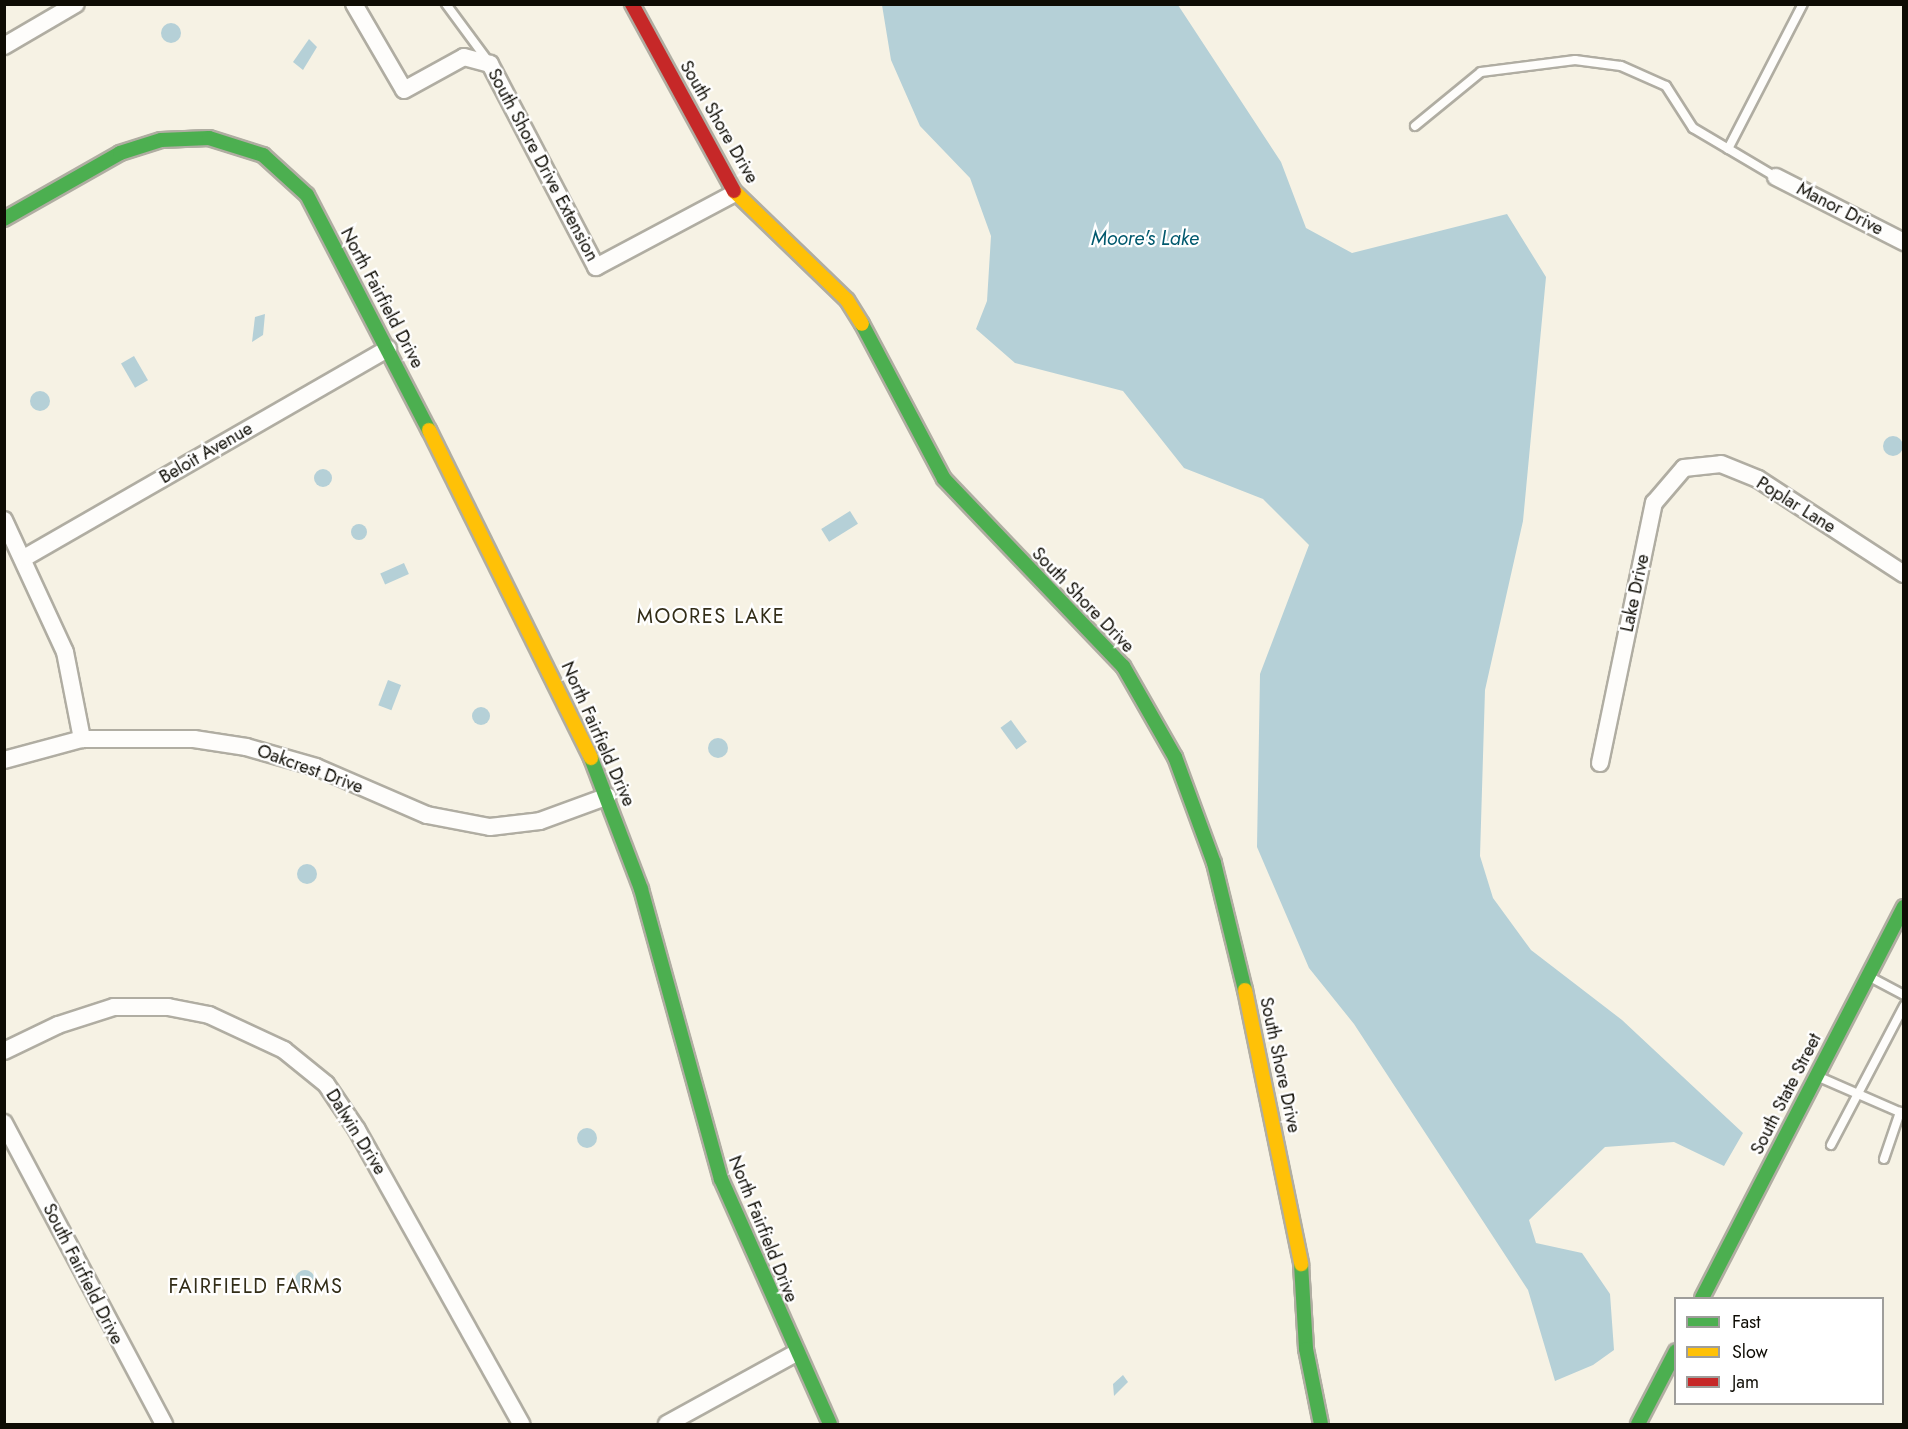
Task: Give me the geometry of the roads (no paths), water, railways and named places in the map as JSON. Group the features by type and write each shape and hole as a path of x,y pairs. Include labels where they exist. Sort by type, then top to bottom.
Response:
{"street":[{"path":"4,46 76,4"},
{"name":"South Shore Drive Extension","path":"354,4 404,90 464,57 490,64 596,267 735,193"},
{"name":"South Shore Drive","path":"632,4 735,193 847,300 890,370 944,479 1123,666 1175,757 1214,863 1253,1022 1300,1255 1306,1349 1321,1425"},
{"name":"North Fairfield Drive","path":"4,219 120,153 161,140 209,138 263,155 307,195 524,612 608,796 641,889 721,1179 796,1353 830,1425"},
{"name":"Manor Drive","path":"1776,177 1904,242"},
{"name":"Beloit Avenue","path":"24,558 388,349"},
{"name":"Poplar Lane","path":"1681,472 1721,464 1758,479 1904,574"},
{"name":"Lake Drive","path":"1600,763 1654,503 1681,472"},
{"path":"4,520 24,558 65,652 82,739"},
{"name":"Oakcrest Drive","path":"4,760 82,739 146,737 246,747 316,767 427,815 490,827 540,821 608,796"},
{"name":"South State Street","path":"1703,1297 1904,907"},
{"name":"Dalwin Drive","path":"4,1051 58,1025 114,1007 158,1007 209,1015 284,1050 326,1084 357,1130 521,1425"},
{"name":"South Fairfield Drive","path":"4,1123 164,1425"},
{"path":"667,1425 796,1353"},
{"path":"1638,1425 1674,1355"}],"lane":[{"path":"446,4 490,64"},
{"path":"1728,149 1803,4"},
{"path":"1415,126 1481,72 1575,60 1621,66 1666,86 1693,128 1776,177"},
{"path":"1868,976 1904,995"},
{"path":"1831,1145 1904,1006"},
{"path":"1816,1075 1902,1113 1884,1159"}],"water":[{"name":"Moore's Lake","path":"882,5 1178,5 1281,162 1306,228 1352,253 1507,214 1546,277 1523,521 1485,690 1480,856 1493,898 1531,950 1622,1020 1743,1133 1724,1166 1674,1142 1605,1147 1529,1220 1536,1243 1582,1253 1610,1294 1614,1350 1593,1365 1555,1381 1528,1290 1354,1024 1309,968 1257,847 1260,674 1309,545 1263,499 1184,468 1123,391 1015,363 976,329 987,301 991,236 970,178 920,126 891,60"},
{"path":"171,23 178,26 181,33 178,40 171,43 164,40 161,33 164,26"},
{"path":"309,39 317,47 303,70 293,62"},
{"path":"265,314 263,335 252,342 255,317"},
{"path":"134,356 148,380 135,388 121,364"},
{"path":"36,391 44,391 50,397 50,405 44,411 36,411 30,405 30,397"},
{"path":"1893,436 1900,439 1903,446 1900,453 1893,456 1886,453 1883,446 1886,439"},
{"path":"319,469 327,469 332,474 330,485 319,487 314,482 314,474"},
{"path":"850,511 858,524 829,542 821,529"},
{"path":"356,524 362,524 367,532 365,538 356,540 351,535 351,529"},
{"path":"404,563 409,574 385,585 380,574"},
{"path":"388,680 401,685 391,710 378,705"},
{"path":"481,707 487,710 490,716 487,722 481,725 475,722 472,716 475,710"},
{"path":"1011,720 1027,742 1016,749 1000,728"},
{"path":"718,738 725,741 728,748 725,755 718,758 711,755 708,748 711,741"},
{"path":"303,864 311,864 317,870 317,878 311,884 303,884 297,878 297,870"},
{"path":"587,1128 594,1131 597,1138 594,1145 587,1148 580,1145 577,1138 580,1131"},
{"path":"301,1270 309,1270 315,1276 315,1284 309,1290 301,1290 295,1284 295,1276"},
{"path":"1123,1375 1128,1382 1114,1396 1113,1384"}],"district":[{"name":"MOORES LAKE","path":"711,616"},
{"name":"FAIRFIELD FARMS","path":"256,1286"}]}
